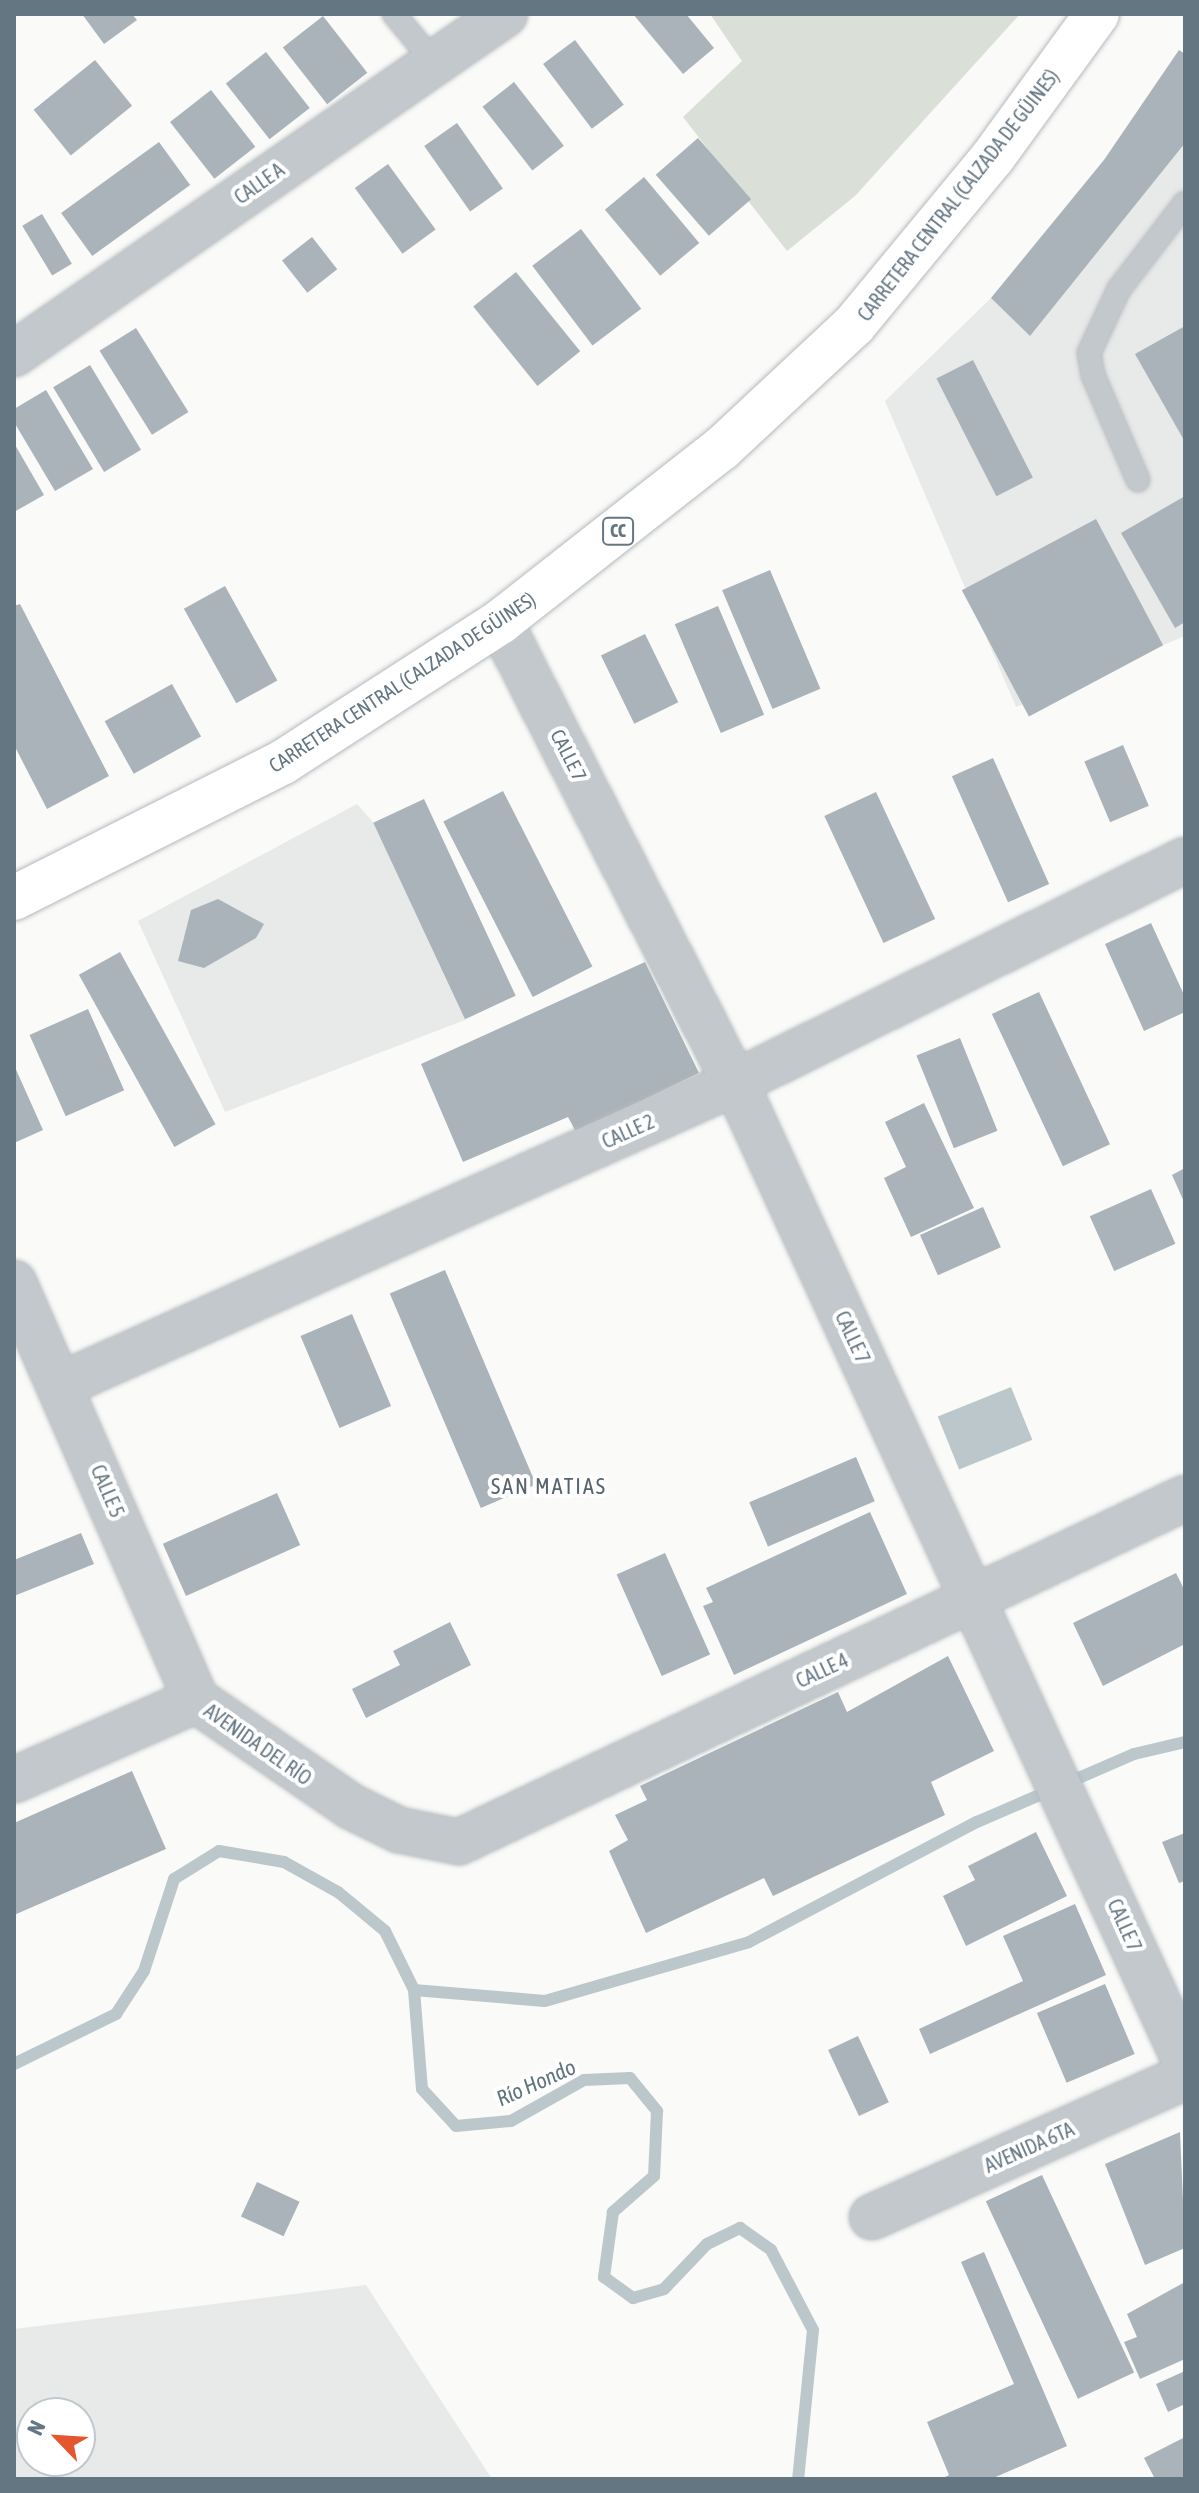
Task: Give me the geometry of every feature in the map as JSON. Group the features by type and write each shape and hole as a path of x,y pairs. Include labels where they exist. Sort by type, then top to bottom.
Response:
{"main road":[{"name":"CARRETERA CENTRAL (CALZADA DE GÜINES)","path":"14,898 283,762 500,622 721,449 854,325 993,157 1097,14"}],"street":[{"name":"CALLE A","path":"14,354 505,14"},
{"name":"CALLE 7","path":"500,622 735,1083 1078,1818 1185,2061"},
{"name":"CALLE 2","path":"63,1384 735,1083 1185,860"},
{"name":"CALLE 5","path":"14,1283 63,1384 196,1700"},
{"name":"CALLE 4","path":"459,1842 1185,1498"},
{"name":"AVENIDA DEL RÍO","path":"14,1780 196,1700 350,1806 399,1830 459,1842"},
{"name":"AVENIDA 6TA","path":"872,2217 1185,2077"}],"lane":[{"path":"394,14 434,62"},
{"path":"1138,480 1093,375 1089,353 1119,289 1185,203"}],"shaded area":[{"path":"710,14 1020,14 855,196 787,251 683,117 742,61"},
{"path":"1179,50 1185,54 1185,636 1016,707 885,401 991,298 1104,160"},
{"path":"357,804 373,822 465,1020 225,1112 138,921"},
{"path":"1011,1387 1032,1440 959,1469 938,1417"},
{"path":"366,2285 492,2479 14,2479 14,2329"}],"building":[{"path":"82,14 132,14 137,20 104,44"},
{"path":"633,14 686,14 714,48 683,74"},
{"path":"323,16 367,73 327,104 283,47"},
{"path":"575,40 624,105 592,129 543,64"},
{"path":"1179,50 1185,54 1185,143 1030,336 991,298 1104,160"},
{"path":"266,52 310,108 270,139 226,83"},
{"path":"95,60 132,106 71,156 34,110"},
{"path":"514,82 564,146 532,170 482,107"},
{"path":"211,90 255,147 214,179 170,122"},
{"path":"457,123 503,189 470,211 424,146"},
{"path":"698,138 751,199 709,236 656,175"},
{"path":"159,142 190,185 92,256 61,213"},
{"path":"388,164 436,230 402,254 355,188"},
{"path":"644,177 699,243 660,276 605,210"},
{"path":"42,214 72,264 52,276 22,226"},
{"path":"581,229 641,309 592,346 532,266"},
{"path":"312,237 337,269 307,293 282,260"},
{"path":"516,272 580,351 537,386 473,307"},
{"path":"1185,326 1185,442 1135,354"},
{"path":"136,328 188,412 152,435 100,351"},
{"path":"973,360 1033,478 996,496 936,379"},
{"path":"90,365 141,450 104,472 53,387"},
{"path":"46,390 93,469 55,491 14,422 14,409"},
{"path":"14,443 44,495 14,512"},
{"path":"1185,496 1185,622 1175,628 1121,533"},
{"path":"1096,519 1163,645 1029,717 962,590"},
{"path":"770,570 820,689 773,709 722,590"},
{"path":"225,586 277,680 236,703 184,609"},
{"path":"20,604 109,776 47,809 14,745 14,606"},
{"path":"718,606 764,715 721,733 675,624"},
{"path":"645,634 678,702 634,724 601,655"},
{"path":"172,684 201,736 134,774 105,721"},
{"path":"1123,745 1149,806 1110,822 1084,761"},
{"path":"993,758 1049,884 1008,902 952,776"},
{"path":"503,791 592,967 533,997 443,821"},
{"path":"876,792 935,919 884,943 824,816"},
{"path":"424,799 516,996 465,1019 373,823"},
{"path":"218,899 264,924 256,938 204,968 178,961 191,910"},
{"path":"1151,923 1185,997 1185,1012 1144,1031 1105,944"},
{"path":"120,952 216,1124 174,1147 79,975"},
{"path":"645,962 699,1073 576,1132 568,1117 463,1162 421,1064"},
{"path":"1039,992 1110,1144 1063,1166 992,1014"},
{"path":"88,1009 124,1090 66,1116 30,1035"},
{"path":"960,1038 997,1131 954,1148 916,1056"},
{"path":"14,1065 43,1130 14,1143"},
{"path":"924,1103 974,1208 911,1237 884,1178 906,1167 885,1122"},
{"path":"1185,1168 1185,1204 1172,1175"},
{"path":"1151,1189 1175,1244 1114,1271 1090,1216"},
{"path":"983,1207 1001,1247 938,1275 920,1235"},
{"path":"445,1270 536,1484 481,1508 390,1293"},
{"path":"352,1314 391,1406 340,1428 300,1336"},
{"path":"856,1457 875,1501 768,1547 749,1502"},
{"path":"277,1493 300,1545 186,1596 163,1544"},
{"path":"870,1512 907,1594 734,1675 703,1606 713,1602 706,1588"},
{"path":"81,1533 94,1564 14,1596 14,1560"},
{"path":"665,1553 710,1654 662,1676 617,1575"},
{"path":"1176,1573 1185,1591 1185,1644 1103,1686 1073,1623"},
{"path":"450,1622 471,1665 366,1718 352,1689 400,1665 393,1651"},
{"path":"948,1656 994,1751 931,1782 945,1815 773,1896 764,1878 646,1933 609,1851 628,1840 615,1815 647,1800 640,1786 838,1692 847,1712"},
{"path":"132,1771 166,1849 14,1915 14,1823"},
{"path":"1036,1832 1067,1896 966,1946 943,1896 975,1880 968,1866"},
{"path":"1185,1833 1185,1881 1179,1883 1162,1842"},
{"path":"1075,1904 1106,1975 930,2054 919,2029 1023,1981 1003,1936"},
{"path":"1105,1984 1135,2054 1067,2083 1037,2013"},
{"path":"858,2036 889,2102 859,2116 828,2050"},
{"path":"1180,2132 1185,2248 1145,2265 1105,2164"},
{"path":"1042,2175 1134,2373 1078,2399 986,2201"},
{"path":"257,2182 300,2202 284,2236 241,2216"},
{"path":"984,2252 1067,2446 991,2479 941,2479 949,2475 927,2422 1014,2384 961,2262"},
{"path":"1185,2282 1185,2359 1140,2379 1124,2342 1137,2337 1127,2314"},
{"path":"1185,2371 1185,2404 1168,2412 1156,2384"},
{"path":"1185,2437 1185,2479 1155,2479 1144,2458"}],"waterway":[{"path":"414,1990 545,2001 749,1942 977,1822 1134,1754 1185,1742"},
{"name":"Río Hondo","path":"14,2064 116,2014 144,1971 174,1879 219,1851 284,1862 338,1892 385,1931 414,1990 422,2089 456,2126 511,2121 584,2080 630,2078 657,2111 654,2176 613,2212 604,2277 633,2298 664,2289 707,2244 740,2228 771,2250 813,2330 798,2479"}],"district":[{"name":"SAN MATIAS","path":"549,1487"}]}
